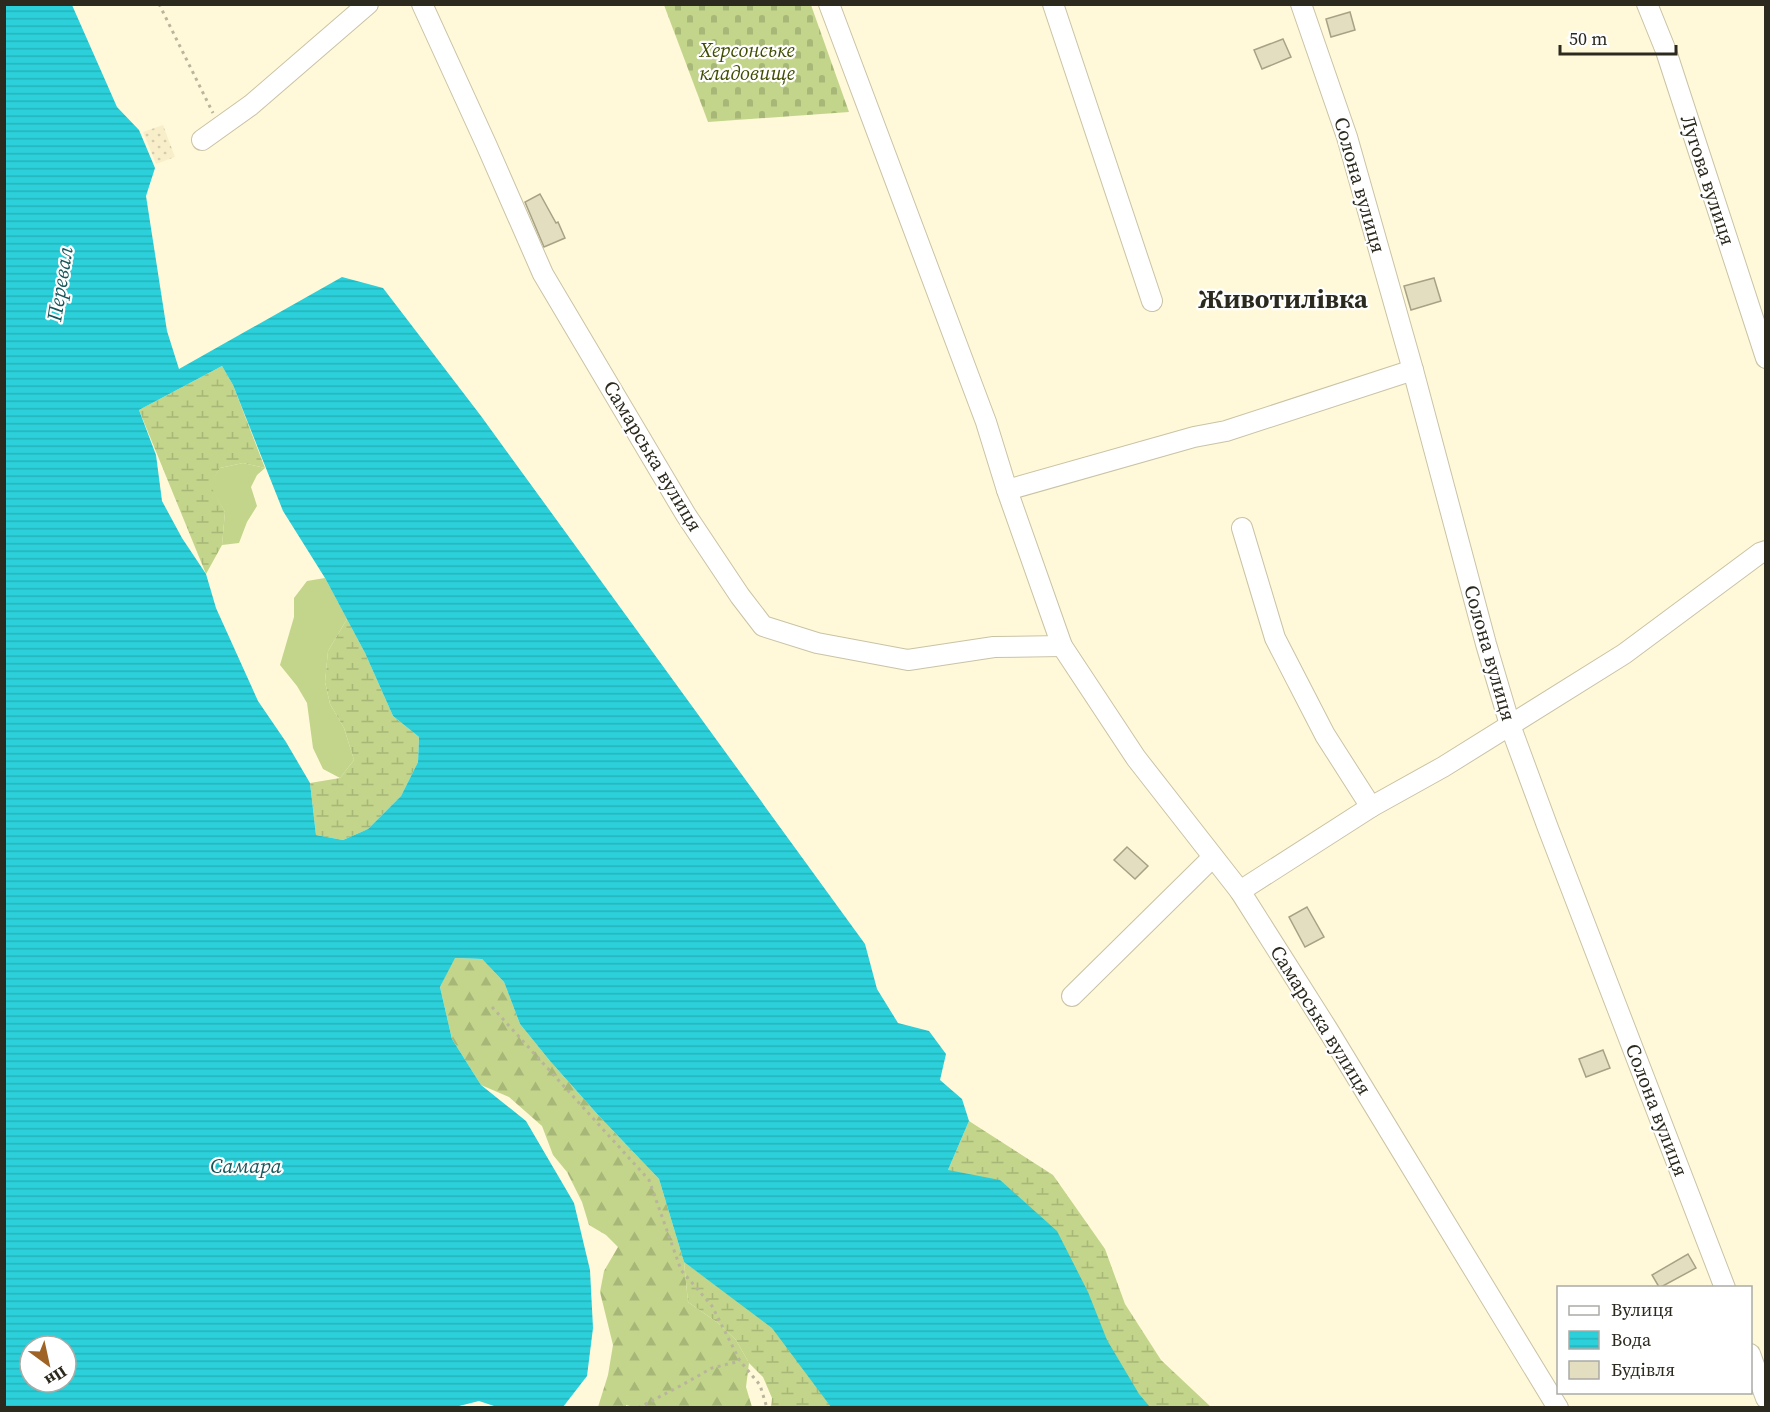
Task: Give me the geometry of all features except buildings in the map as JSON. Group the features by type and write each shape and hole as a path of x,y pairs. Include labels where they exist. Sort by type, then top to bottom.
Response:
{"street":[{"path":"202,140 251,105 368,4"},
{"name":"Самарська вулиця","path":"422,4 543,274 686,515 763,626 817,643 908,660 994,647 1062,646"},
{"name":"Самарська вулиця","path":"829,4 986,422 1007,490 1062,646 1136,758 1240,891 1335,1040 1558,1407"},
{"path":"1053,4 1152,301"},
{"name":"Солона вулиця","path":"1301,4 1347,137 1510,725 1725,1286"},
{"name":"Лугова вулиця","path":"1647,4 1665,51 1766,357"},
{"path":"1007,490 1194,437 1226,431 1413,370"},
{"path":"1242,528 1275,638 1325,735 1371,807"},
{"path":"1240,891 1371,807 1443,767 1624,654 1764,556"},
{"path":"1072,996 1214,857"},
{"path":"1752,1360 1766,1398"}],"path":[{"path":"159,4 221,126"},
{"path":"492,1007 649,1180 681,1270 712,1306 740,1361 760,1385 767,1407"},
{"path":"638,1407 712,1368 740,1361"}],"green space":[{"name":"Херсонське кладовище","path":"664,5 811,5 849,112 708,122"},
{"path":"222,366 233,385 265,468 243,463 220,468 210,485 225,512 222,545 206,574 139,410"},
{"path":"243,463 265,468 257,475 251,487 257,506 247,522 239,543 222,545 225,512 209,485 220,468"},
{"path":"325,578 347,619 328,651 325,682 330,704 344,728 354,760 340,778 323,769 313,748 307,703 280,665 294,617 294,598 307,581"},
{"path":"347,619 393,716 419,737 418,762 401,796 368,829 343,840 316,835 310,783 340,778 354,760 344,728 330,704 325,682 328,651"},
{"path":"454,958 482,959 504,982 520,1024 599,1116 659,1179 684,1262 688,1302 718,1323 736,1340 749,1363 746,1387 752,1407 638,1408 626,1405 626,1407 598,1407 608,1375 613,1345 600,1292 604,1271 618,1247 606,1235 589,1225 582,1202 567,1172 553,1155 542,1126 509,1097 481,1085 452,1039 440,987"},
{"path":"969,1121 1053,1175 1105,1249 1125,1304 1161,1360 1211,1407 771,1407 772,1398 763,1377 749,1363 736,1340 718,1323 688,1302 684,1262 739,1302 948,1170"}],"sand":[{"path":"163,125 175,157 156,164 143,132"}],"water":[{"name":"Самара","path":"4,5 72,5 117,107 139,130 155,168 146,196 167,331 179,369 342,277 383,288 481,416 865,944 877,989 898,1023 929,1031 946,1054 940,1080 962,1099 969,1121 948,1170 1000,1180 1057,1231 1088,1292 1107,1340 1139,1394 1150,1407 831,1407 772,1328 684,1262 659,1179 599,1116 520,1024 504,982 482,959 455,958 440,987 452,1039 481,1085 526,1121 574,1203 590,1270 593,1328 587,1376 563,1407 497,1407 479,1401 451,1408 5,1407","holes":["222,366 233,385 283,511 325,578 365,653 393,716 419,737 418,762 401,796 368,829 343,840 316,835 310,783 258,701 216,608 206,574 182,538 162,501 156,455 139,410"]}],"district":[{"name":"Животилівка","path":"1283,299"}],"water label":[{"name":"Перевал","path":"60,284"}]}
